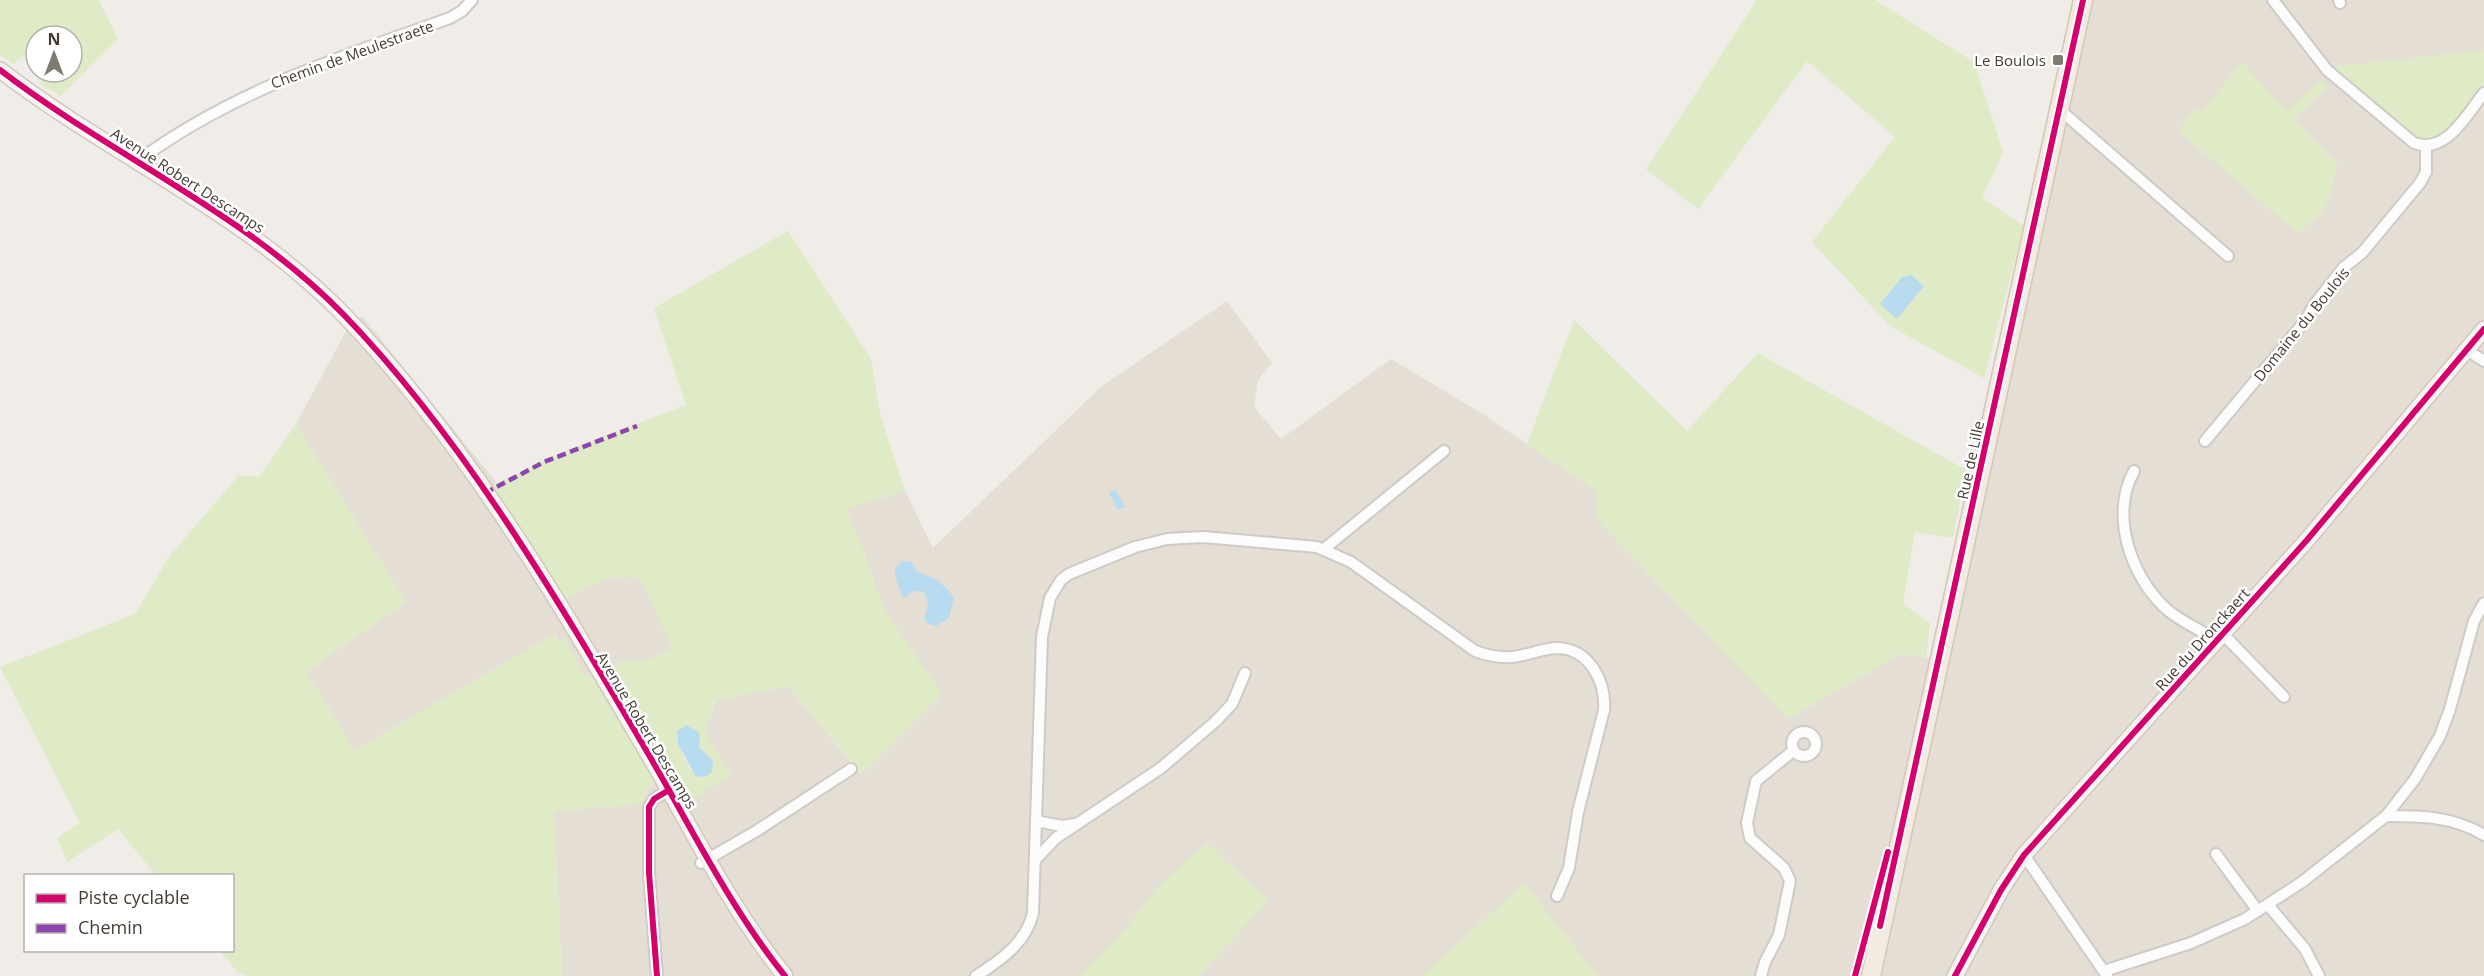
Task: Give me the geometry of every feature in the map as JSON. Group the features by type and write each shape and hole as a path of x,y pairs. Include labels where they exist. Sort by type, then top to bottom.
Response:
{"main road":[{"name":"Rue de Lille","path":"1871,976 1880,926 2083,0"},
{"name":"Avenue Robert Descamps","path":"0,70 44,102 224,216 272,250 314,286 356,328 471,471 522,547 580,641 723,893"},
{"name":"Rue du Dronckaert","path":"1955,976 2001,890 2024,855 2314,531 2484,329"},
{"path":"723,893 748,939 779,976"},
{"path":"723,893 785,976"},
{"name":"Rue de Lille","path":"1864,976 1880,926"}],"street":[{"name":"Chemin de Meulestraete","path":"138,161 186,127 267,85 324,62 450,18 462,11 472,0"},
{"path":"2273,0 2327,70 2411,142 2426,147 2444,141 2484,93"},
{"path":"2059,109 2228,256"},
{"name":"Domaine du Boulois","path":"2205,441 2306,320 2314,305 2343,268 2362,253 2420,183 2426,172 2426,147"},
{"path":"2467,350 2484,361"},
{"path":"1324,549 1444,451"},
{"path":"2134,471 2127,487 2124,514 2128,544 2137,568 2150,591 2166,608 2220,638"},
{"path":"976,976 1008,952 1024,935 1033,913 1042,638 1049,602 1063,578 1076,570 1130,549 1167,539 1203,537 1324,549 1351,562 1474,651 1506,657 1549,649 1567,650 1587,661 1597,673 1603,687 1604,710 1578,812 1569,868 1557,896"},
{"path":"2024,855 2106,973 2234,925 2302,882 2386,816 2409,787 2440,736 2450,709 2474,621 2484,603"},
{"name":"Rue du Dronckaert","path":"2220,638 2284,697"},
{"path":"1035,860 1051,843 1078,823 1161,768 1216,721 1232,704 1245,673"},
{"path":"1761,976 1765,962 1779,935 1790,881 1784,868 1753,842 1748,833 1747,823 1756,781 1793,751"},
{"path":"705,861 851,769"},
{"path":"657,976 649,873 649,807 650,802 666,792"},
{"path":"2386,816 2440,818 2463,824 2484,835"},
{"path":"1036,821 1062,826 1078,823"},
{"path":"2216,854 2258,911"},
{"path":"2268,905 2305,949 2319,976"}],"shaded area":[{"path":"2091,0 2484,0 2484,976 562,976 554,811 641,804 649,787 672,775 689,801 704,732 717,700 788,686 861,774 942,694 886,613 845,508 905,491 933,548 1102,386 1227,301 1272,363 1258,380 1254,407 1281,439 1391,359 1483,414 1596,491 1788,719 1901,654 1938,659"},
{"path":"362,316 496,482 492,486 565,599 603,579 628,576 638,578 673,648 648,661 627,660 585,677 564,639 559,643 556,633 355,750 306,672 406,602 296,424 346,331"}],"green space":[{"path":"0,0 99,0 118,39 84,73 84,24 24,24 24,55 13,64 0,54"},
{"path":"1757,0 1875,0 1974,62 2003,152 1982,198 2024,226 1984,378 1890,326 1812,242 1895,137 1807,61 1698,209 1646,169"},
{"path":"2484,50 2484,86 2441,138 2434,142 2415,138 2331,67"},
{"path":"2242,62 2287,112 2321,79 2328,86 2294,119 2338,164 2327,204 2316,218 2297,233 2178,131 2195,109 2201,112"},
{"path":"39,84 73,84 61,96"},
{"path":"788,231 871,359 880,414 905,491 845,509 862,547 886,613 942,694 862,774 788,686 717,700 704,732 732,775 689,801 672,776 649,787 641,804 554,811 562,976 246,976 238,972 220,952 234,952 234,874 155,874 118,829 67,862 57,838 80,823 0,667 135,614 169,557 239,475 259,477 296,424 406,602 306,672 355,750 556,633 559,642 564,638 585,677 627,660 648,661 672,648 645,588 638,578 609,579 565,599 492,486 568,450 686,405 654,308","holes":["700,735 698,746 711,757 703,777 698,775 689,767 676,736"]},
{"path":"1574,320 1687,431 1758,353 1966,470 1953,538 1915,532 1903,604 1930,623 1926,658 1901,654 1788,719 1597,520 1596,491 1527,444"},
{"path":"1207,843 1269,901 1198,976 1079,976 1125,929 1158,886"},
{"path":"1524,883 1598,976 1422,976"}],"water":[{"path":"1911,275 1924,286 1897,319 1880,304 1902,277"},
{"path":"1115,489 1125,507 1118,510 1109,493"},
{"path":"903,561 912,562 917,572 938,580 954,597 949,618 936,626 928,624 924,618 928,604 925,593 917,591 906,597 902,596 895,573 898,565"},
{"path":"686,725 700,733 699,747 713,761 712,772 707,776 695,775 678,744 677,732"}],"marked path":[{"path":"485,493 544,462 637,426"}],"cycle path":[{"path":"1880,926 2083,0"},
{"path":"0,70 43,101 264,245 305,278 344,315 389,364 472,472 549,587 731,899 785,976"},
{"path":"1955,976 2001,890 2024,855 2307,540 2484,329"},
{"path":"657,976 649,873 649,807 654,799 669,790"},
{"path":"1855,976 1888,852"}],"place":[{"name":"Le Boulois","path":"2058,60"}]}
